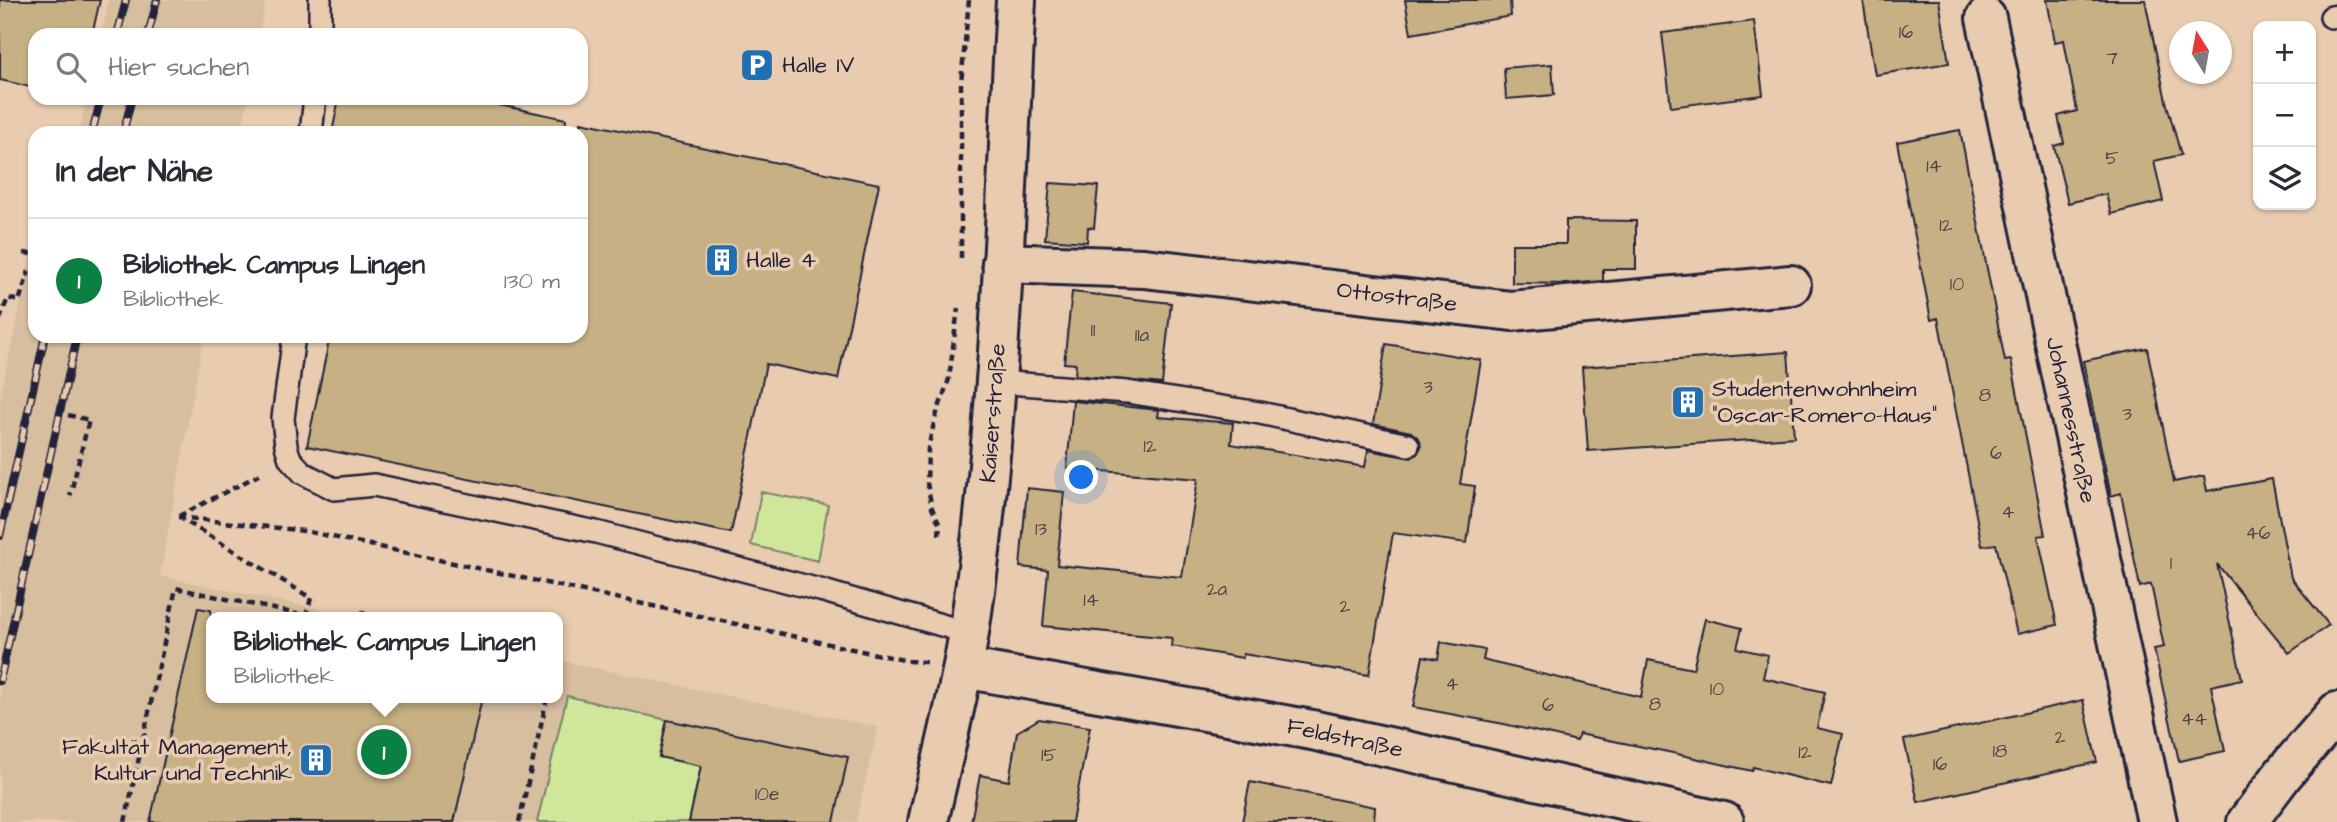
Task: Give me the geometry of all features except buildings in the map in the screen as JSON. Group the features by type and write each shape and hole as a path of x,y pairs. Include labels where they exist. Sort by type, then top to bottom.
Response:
{"street":[{"name":"Kaiserstraße","path":"928,822 966,650 982,533 996,382 1016,0"},
{"name":"Johannesstraße","path":"1986,18 2157,822"},
{"name":"Ottostraße","path":"1002,263 1144,268 1512,311 1791,285"},
{"name":"Feldstraße","path":"966,650 1724,822"},
{"path":"2247,822 2284,773 2337,712"}],"lane":[{"path":"320,0 320,28"},
{"path":"312,126 314,105"},
{"path":"293,343 283,418 286,446 290,459 303,473 334,489 374,485 596,532 719,562 927,619 966,650"},
{"path":"996,382 1126,392 1260,413 1408,446"}],"path":[{"path":"961,269 961,83 969,0"},
{"path":"24,253 28,254"},
{"path":"0,319 8,298 19,301 28,274"},
{"path":"939,546 940,524 932,508 927,483 928,448 934,419 949,379 960,296"},
{"path":"68,415 89,420 70,496"},
{"path":"178,517 290,459"},
{"path":"178,517 305,531 917,661 966,650"},
{"path":"178,517 311,598 307,612"},
{"path":"125,822 176,588 287,612"},
{"path":"917,661 927,619"},
{"path":"519,822 546,703"}],"shaded area":[{"path":"109,0 266,0 260,28 103,28"},
{"path":"85,105 247,105 242,126 81,126"},
{"path":"28,270 28,343 203,343 160,576 331,612 206,612 206,703 563,703 563,661 878,727 856,822 0,822 0,397"}],"green space":[{"path":"761,492 828,505 818,561 751,545"},
{"path":"567,696 667,720 660,757 701,766 689,822 537,822"}],"railway":[{"path":"119,28 126,0"},
{"path":"150,28 157,0"},
{"path":"94,126 99,105"},
{"path":"125,126 130,105"},
{"path":"0,536 43,343"},
{"path":"0,681 75,343"}],"place":[{"name":"Halle IV","path":"757,65"},
{"name":"Halle 4","path":"722,260"},
{"name":"Studentenwohnheim \"Oscar-Romero-Haus\"","path":"1688,402"},
{"name":"Bibliothek Campus Lingen","path":"384,752"},
{"name":"Fakultät Management, Kultur und Technik","path":"316,760"}]}
